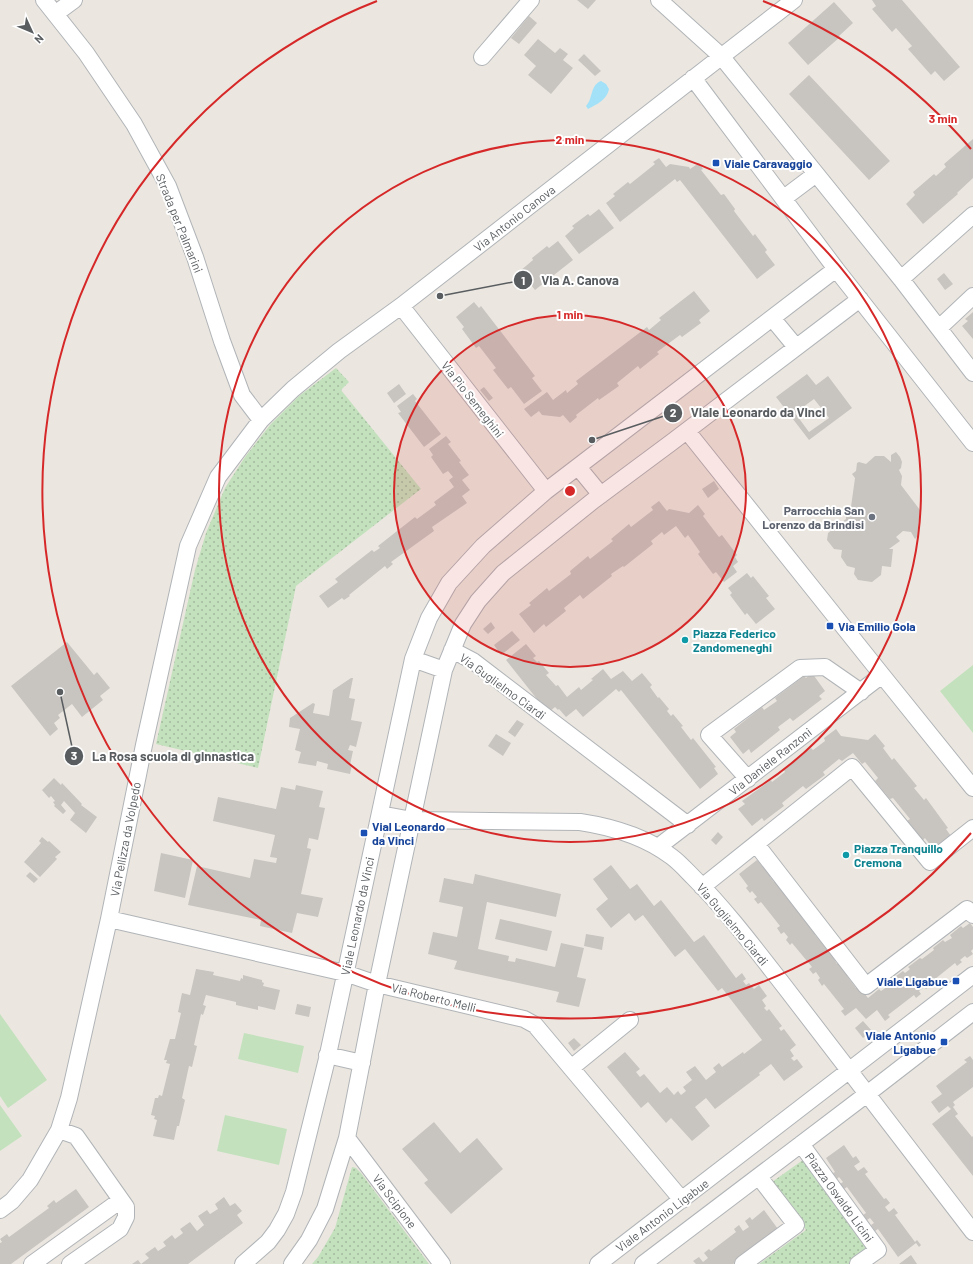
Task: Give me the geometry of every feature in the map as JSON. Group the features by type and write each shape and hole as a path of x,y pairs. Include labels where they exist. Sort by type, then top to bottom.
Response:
{"street":[{"name":"Strada per Palmarini","path":"44,0 86,53 134,124 168,186 195,257 222,341 242,395 261,420"},
{"path":"55,14 74,0"},
{"path":"482,57 531,0"},
{"path":"659,0 721,56 901,279 973,373"},
{"path":"794,0 693,78 836,268 973,443"},
{"name":"Via Antonio Canova","path":"334,355 401,306 693,78"},
{"path":"784,198 816,174"},
{"path":"901,279 973,215"},
{"name":"Viale Leonardo da Vinci","path":"243,1264 268,1242 286,1214 294,1192 327,1055 413,659 429,618 449,583 483,546 546,491 836,268"},
{"path":"939,328 973,296"},
{"path":"292,1264 309,1240 325,1209 347,1138 377,984 444,670 463,624 478,601 502,573 601,495 860,299"},
{"name":"Via Pio Semeghini","path":"401,306 546,491"},
{"path":"772,318 796,347"},
{"name":"Via Pellizza da Volpedo","path":"0,1210 12,1200 30,1180 59,1130 68,1098 109,919 144,745 188,546 218,477 261,420 293,389 334,355"},
{"path":"687,431 973,788"},
{"path":"578,467 601,495"},
{"name":"Via Guglielmo Ciardi","path":"452,650 473,661 688,825"},
{"path":"413,659 444,670"},
{"path":"748,779 710,735 800,668 825,667 861,692"},
{"name":"Via Daniele Ranzoni","path":"658,847 882,675"},
{"path":"702,887 852,767 930,862 973,828"},
{"name":"Via Guglielmo Ciardi","path":"380,814 412,820 580,822 602,826 640,837 658,847 673,858 711,895 750,942 850,1070 973,1232"},
{"path":"756,844 866,986 967,909 973,915"},
{"name":"Via Roberto Melli","path":"109,919 345,973 377,984 524,1019 535,1025 682,1200"},
{"name":"Viale Antonio Ligabue","path":"598,1264 973,975"},
{"path":"643,1264 759,1177 973,1012"},
{"path":"571,1068 630,1020"},
{"path":"327,1055 362,1064"},
{"path":"59,1130 76,1136 126,1207 126,1217 120,1229 70,1264"},
{"name":"Via Scipione","path":"347,1138 442,1264"},
{"name":"Piazza Osvaldo Licini","path":"801,1144 878,1250 858,1264"},
{"path":"743,1264 796,1225 759,1177"},
{"path":"32,1264 121,1200"}],"green space":[{"path":"336,368 349,382 341,390 421,489 296,586 258,768 156,744 195,570 206,533 225,488 245,457 270,425 299,396"},
{"path":"973,665 973,733 940,691"},
{"path":"0,1014 47,1080 8,1108 0,1096"},
{"path":"244,1033 304,1046 298,1073 238,1059"},
{"path":"0,1105 22,1136 0,1151"},
{"path":"225,1115 287,1129 279,1165 217,1151"},
{"path":"803,1160 869,1251 850,1264 759,1264 806,1230 772,1182"},
{"path":"352,1167 356,1168 361,1173 429,1264 312,1264 318,1257 335,1228"}],"water":[{"path":"601,81 606,84 609,89 608,93 601,101 588,109 586,106 590,100 593,89 597,83"}],"building":[{"path":"577,0 596,0 588,9"},
{"path":"872,0 902,0 960,67 944,81 935,71 931,75 908,49 912,46 896,28 892,32 872,9 876,6"},
{"path":"834,2 853,23 839,36 840,37 808,65 788,43"},
{"path":"529,16 537,23 519,44 511,38"},
{"path":"538,39 555,53 560,48 568,54 563,60 573,68 551,94 528,75 536,66 524,55"},
{"path":"584,54 601,71 595,76 578,60"},
{"path":"809,75 890,161 869,180 789,94"},
{"path":"973,139 973,178 957,193 958,194 923,224 906,204 915,195 913,192 934,174 936,176 946,167 944,164"},
{"path":"659,158 666,167 670,164 689,167 690,169 699,163 703,169 701,170 721,195 724,194 735,209 734,211 753,236 755,234 767,250 765,252 775,265 757,279 680,180 677,182 675,179 620,222 606,203 615,196 613,194 628,182 630,184 655,164 653,162"},
{"path":"599,209 614,228 579,254 565,236 574,228 572,226 588,214 590,216"},
{"path":"558,241 573,260 535,290 520,271 533,260 532,258 547,246 549,248"},
{"path":"944,273 953,284 945,290 937,279"},
{"path":"694,291 710,311 699,320 701,323 682,337 680,335 657,352 659,354 640,369 638,366 617,383 619,386 599,400 598,398 576,415 577,417 570,423 563,415 560,417 542,415 539,411 531,417 524,409 547,392 553,400 566,390 567,393 578,384 576,381 647,327 649,330 661,320 659,318"},
{"path":"474,302 479,308 481,306 535,376 532,378 542,391 524,404 511,387 508,389 493,370 496,368 479,346 476,348 462,329 464,327 456,317"},
{"path":"973,312 973,339 962,326 968,321 965,319"},
{"path":"807,374 816,385 828,376 852,408 809,440 776,397","holes":["814,399 829,418 809,432 795,413"]},
{"path":"399,384 406,394 394,403 387,393"},
{"path":"484,387 493,398 489,401 480,390"},
{"path":"413,394 417,399 415,401 441,434 424,447 398,413 401,412 397,406"},
{"path":"446,436 451,442 448,444 461,461 459,462 469,475 462,480 470,490 462,496 467,503 432,527 434,531 391,562 393,564 387,569 385,566 349,595 350,596 344,600 342,598 328,608 319,596 338,582 335,579 372,550 374,552 380,548 378,546 415,517 417,519 436,505 434,502 454,487 449,480 453,477 448,471 443,474 431,457 433,455 429,449"},
{"name":"Parrocchia San Lorenzo da Brindisi","path":"896,452 902,462 899,470 902,476 901,485 920,510 917,537 915,539 911,532 903,531 896,537 900,541 889,549 893,549 891,567 882,566 881,575 872,582 858,580 854,574 855,568 847,566 841,557 842,550 834,549 827,540 828,533 846,519 846,515 850,514 855,478 852,474 856,471 857,463 859,462 866,464 875,456 884,456 891,462 891,455"},
{"path":"714,481 719,489 708,498 702,489"},
{"path":"659,501 667,511 669,509 689,513 698,505 705,514 703,516 719,537 722,535 737,555 735,557 738,562 733,566 737,572 724,582 716,572 713,574 698,554 700,552 688,535 685,538 676,526 664,535 662,532 651,541 653,544 624,567 623,566 611,574 612,576 583,599 580,595 564,608 566,611 546,627 544,624 534,633 519,614 531,605 529,603 547,588 549,591 571,574 570,571 588,556 590,559 613,541 611,539 629,524 631,527 653,510 651,507"},
{"path":"747,573 751,578 753,576 769,596 766,598 775,609 756,624 747,613 745,615 730,595 732,593 728,588"},
{"path":"491,622 495,628 488,634 483,629"},
{"path":"512,631 520,640 501,655 494,645"},
{"path":"67,642 94,675 97,672 110,688 100,696 103,700 82,717 72,704 58,715 60,718 54,723 58,729 50,736 11,686"},
{"path":"526,644 536,656 533,658 537,662 539,661 549,673 546,675 556,686 558,685 567,697 579,687 581,690 603,669 611,679 623,671 632,681 642,673 652,685 650,687 658,698 659,697 669,709 667,711 671,716 673,714 683,726 681,727 691,740 693,738 716,767 714,768 718,774 700,789 621,690 619,692 616,689 583,717 576,709 566,717 559,709 558,710 555,707 548,713 506,660"},
{"path":"812,673 825,691 819,696 822,699 793,721 790,718 778,727 780,730 751,753 749,749 743,754 730,737 736,732 734,729 762,707 764,710 777,701 775,698 804,676 806,678"},
{"path":"353,678 349,698 355,699 351,720 362,722 356,747 350,745 348,750 353,751 350,774 327,769 328,764 317,761 316,766 298,763 301,752 295,750 300,729 289,727 290,718 313,703 315,704 313,713 329,716 333,690"},
{"path":"517,720 524,724 515,737 508,732"},
{"path":"836,729 841,736 868,740 875,734 885,746 883,748 892,760 894,758 917,786 914,788 924,800 926,798 948,828 946,829 951,836 933,849 925,838 922,841 907,821 910,819 893,798 890,799 875,781 878,778 865,762 862,764 853,753 842,761 839,759 823,772 825,775 806,789 803,786 782,803 784,806 764,821 762,818 752,826 738,809 745,804 742,801 771,780 772,782 811,748 813,750 825,741 824,738"},
{"path":"496,734 511,743 503,756 488,746"},
{"path":"54,778 61,785 62,783 82,804 81,805 97,817 86,833 70,820 75,813 64,801 61,805 66,811 63,814 54,806 55,805 53,802 55,801 51,796 49,798 42,790"},
{"path":"296,785 323,791 319,807 325,808 318,840 309,838 307,848 311,849 301,894 323,898 318,917 297,913 292,933 260,926 261,920 188,905 197,866 250,878 254,859 276,863 277,858 270,857 275,835 213,821 218,797 276,809 281,787 295,790"},
{"path":"718,832 723,837 716,845 711,840"},
{"path":"42,837 61,852 55,857 57,859 40,877 24,862 41,843 39,841"},
{"path":"161,853 193,860 185,898 154,891"},
{"path":"757,860 762,866 764,864 773,875 770,877 774,882 776,880 786,892 784,894 793,906 795,904 804,916 802,918 806,922 808,921 817,933 815,935 825,947 827,945 836,957 834,959 837,964 840,962 849,974 847,976 856,988 859,986 868,998 879,989 881,991 894,982 892,979 903,971 905,973 910,969 908,967 934,950 933,948 943,940 945,942 952,938 950,935 961,926 963,928 970,923 973,927 973,949 971,951 973,954 967,958 965,956 960,960 962,962 957,966 955,963 930,983 932,985 926,989 924,987 919,991 921,994 916,998 914,995 888,1015 890,1017 885,1021 877,1010 866,1019 856,1008 845,1016 841,1011 844,1009 824,984 822,986 818,980 820,978 816,972 813,974 809,969 812,967 792,943 790,945 786,940 788,937 784,932 781,934 777,928 780,926 761,902 758,904 754,899 757,897 752,891 750,893 746,888 748,886 739,874"},
{"path":"611,865 630,889 637,884 654,906 661,900 694,942 704,935 736,978 742,973 746,979 743,981 746,985 749,983 754,989 759,985 767,996 762,1000 766,1006 764,1008 767,1011 769,1009 782,1026 779,1028 781,1031 784,1029 796,1045 790,1050 794,1056 791,1058 794,1061 797,1059 803,1067 784,1081 771,1064 759,1073 760,1075 715,1109 706,1098 695,1107 710,1126 692,1141 671,1118 666,1123 648,1102 641,1108 607,1067 625,1052 640,1069 636,1072 640,1077 644,1074 660,1093 667,1087 674,1095 678,1091 681,1095 686,1091 683,1087 692,1080 686,1072 695,1066 706,1080 716,1072 713,1068 719,1063 722,1067 743,1052 744,1054 762,1040 722,988 718,991 685,949 675,957 643,915 635,921 629,913 611,928 596,909 608,899 593,879"},
{"path":"30,872 38,879 34,883 26,876"},
{"path":"475,874 561,894 556,917 487,902 478,949 509,956 508,961 515,962 516,958 555,967 561,943 584,948 577,977 586,979 579,1007 556,1002 559,992 454,969 457,961 428,954 433,932 457,937 463,907 439,902 444,878 473,884"},
{"path":"500,919 552,931 547,951 495,939"},
{"path":"586,934 604,937 602,950 584,946"},
{"path":"196,969 214,972 213,975 240,981 241,978 243,979 243,975 262,980 264,983 263,986 280,990 275,1010 258,1006 258,1010 236,1005 236,1002 206,995 203,1005 206,1006 203,1015 201,1014 194,1045 197,1046 192,1067 189,1066 182,1098 185,1100 174,1140 153,1136 157,1120 154,1119 155,1116 151,1115 155,1098 158,1098 159,1095 162,1096 170,1064 166,1063 167,1060 164,1060 170,1039 175,1039 181,1013 178,1012 182,993 190,995"},
{"path":"297,1004 311,1007 309,1017 295,1014"},
{"path":"863,1021 872,1031 863,1038 855,1028"},
{"path":"574,1038 581,1045 574,1051 568,1043"},
{"path":"970,1056 973,1060 973,1087 953,1102 955,1105 953,1107 958,1114 955,1116 972,1137 973,1136 973,1176 932,1124 951,1109 948,1106 939,1113 931,1102 942,1094 936,1086 967,1062 964,1060"},
{"path":"434,1122 460,1153 477,1138 503,1169 451,1214 424,1183 428,1180 402,1149"},
{"path":"844,1145 853,1158 856,1156 860,1162 854,1166 858,1171 864,1167 868,1172 865,1174 884,1199 886,1198 890,1203 885,1207 889,1212 894,1208 898,1213 895,1215 915,1242 917,1240 921,1245 919,1247 916,1243 898,1257 878,1229 875,1231 871,1225 874,1223 870,1218 867,1220 863,1215 866,1213 847,1187 844,1189 840,1184 843,1182 839,1177 837,1179 833,1173 835,1172 826,1158"},
{"path":"76,1189 89,1207 11,1264 0,1264 0,1243 2,1242 0,1239 7,1234 9,1237 49,1208 47,1206 54,1200 56,1203"},
{"path":"224,1197 230,1206 235,1203 242,1211 237,1215 243,1223 188,1264 141,1264 149,1258 145,1254 155,1247 158,1251 166,1246 163,1242 172,1235 175,1239 183,1233 180,1229 190,1222 197,1231 204,1225 198,1216 207,1210 210,1214 218,1209 215,1204"},
{"path":"764,1210 778,1229 733,1264 696,1264 693,1261 699,1257 703,1262 708,1258 704,1253 709,1249 711,1251 736,1232 734,1229 739,1225 743,1231 749,1227 745,1221 750,1217 752,1220"},
{"path":"911,1255 917,1264 899,1264"},
{"path":"138,1260 141,1264 132,1264"}],"place":[{"name":"Viale Caravaggio","path":"716,163"},
{"name":"Via A. Canova","path":"440,296"},
{"name":"Viale Leonardo da Vinci","path":"592,440"},
{"name":"Parrocchia San Lorenzo da Brindisi","path":"872,517"},
{"name":"Via Emilio Gola","path":"830,626"},
{"name":"Piazza Federico Zandomeneghi","path":"685,640"},
{"name":"La Rosa scuola di ginnastica","path":"60,692"},
{"name":"Vial Leonardo da Vinci","path":"364,833"},
{"name":"Piazza Tranquillo Cremona","path":"846,855"},
{"name":"Viale Ligabue","path":"956,981"},
{"name":"Viale Antonio Ligabue","path":"944,1042"}]}
